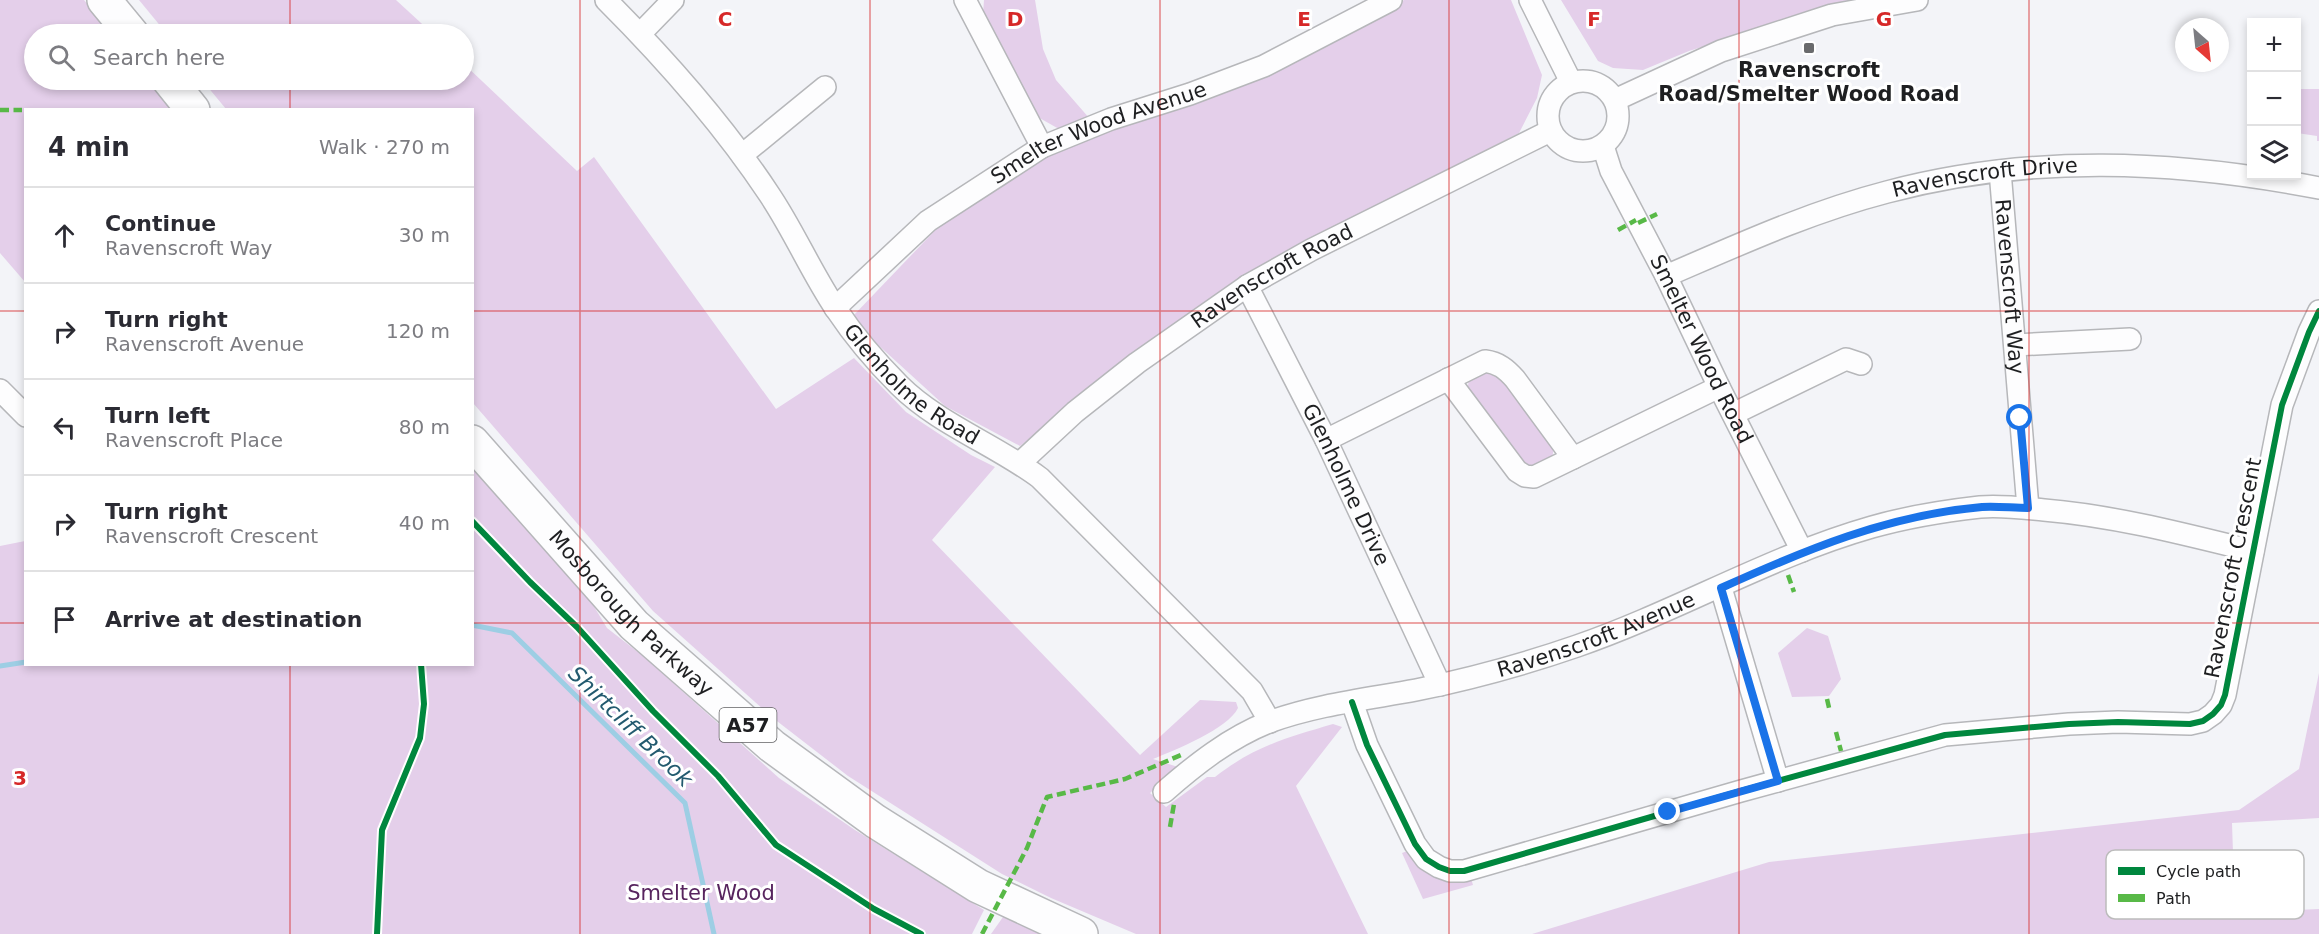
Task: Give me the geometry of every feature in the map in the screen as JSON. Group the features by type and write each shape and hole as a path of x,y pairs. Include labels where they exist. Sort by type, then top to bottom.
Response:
{"highway":[{"path":"104,0 124,24"},
{"path":"177,90 191,108"},
{"name":"Mosborough Parkway","path":"474,444 634,625 772,746 875,821 978,886 1081,934"}],"street":[{"name":"Glenholme Road","path":"606,0 711,113 786,221 835,308 862,346 901,387 940,417 1020,463 1056,494 1252,691 1270,722"},
{"path":"640,34 673,0"},
{"path":"965,0 1042,147"},
{"name":"Smelter Wood Avenue","path":"835,308 928,221 1042,147 1111,119 1190,94 1264,66 1391,0"},
{"path":"1530,0 1571,82"},
{"path":"1615,100 1721,51 1832,15 1917,0"},
{"path":"1584,80 1598,84 1615,100 1618,112 1617,127 1603,146 1591,151 1575,151 1564,147 1550,131 1547,119 1549,103 1556,93 1571,82 1584,80"},
{"path":"742,155 825,87"},
{"name":"Ravenscroft Road","path":"1020,463 1075,412 1137,363 1247,286 1311,250 1550,131"},
{"name":"Smelter Wood Road","path":"1603,146 1611,171 1666,276 1802,551"},
{"name":"Ravenscroft Drive","path":"1666,276 1770,231 1887,191 2000,171 2039,166 2105,164 2166,166 2223,172 2319,188"},
{"name":"Ravenscroft Way","path":"2000,171 2028,508"},
{"name":"Glenholme Drive","path":"1247,286 1326,440 1440,685"},
{"name":"Ravenscroft Crescent","path":"1352,702 1367,745 1415,844 1426,859 1450,871 1464,871 1945,735 2068,724 2118,722 2190,724 2203,721 2221,705 2225,694 2282,405 2319,311"},
{"path":"2015,345 2130,339"},
{"path":"1733,414 1845,359 1861,364"},
{"path":"1326,440 1485,361 1504,367 1515,379 1573,458"},
{"path":"1448,379 1517,471 1534,477 1719,387"},
{"path":"0,390 24,414"},
{"name":"Ravenscroft Avenue","path":"1164,792 1216,750 1270,722 1317,709 1440,685 1507,668 1637,624 1802,551 1873,527 1916,517 1984,507 2028,508 2091,515 2155,527 2253,551"},
{"path":"1721,588 1778,781"}],"green space":[{"path":"0,0 84,0 104,24 24,24 24,90 157,90 172,108 24,108 24,281 0,253"},
{"path":"139,0 396,0 422,24 159,24"},
{"path":"984,0 1035,0 1043,49 1056,80 1090,119 1059,129 1036,116 983,14"},
{"path":"1404,0 1511,0 1542,75 1537,98 1519,133 1300,247 1157,338 1020,446 945,406 876,343 853,316 945,220 1043,155 1216,93 1355,30"},
{"path":"1561,0 1871,0 1828,7 1689,51 1643,70 1613,68 1598,61"},
{"path":"474,73 577,171 594,157 776,409 854,358 906,412 971,455 995,467 932,540 1140,755 1200,700 1236,702 1238,708 1224,724 1200,738 1153,759 1178,767 1150,793 1166,807 1207,777 1215,777 1258,750 1333,724 1342,727 1296,786 1368,934 1136,934 1051,898 1002,874 848,776 773,718 653,611 474,404 474,108 225,108 210,90 474,90"},
{"path":"2301,89 2319,89 2319,141 2317,141 2317,136 2301,134"},
{"path":"1486,369 1501,375 1554,448 1552,458 1527,470 1467,391 1469,380"},
{"name":"Smelter Wood","path":"474,462 587,595 607,628 643,656 779,778 855,830 984,910 972,934 0,934 0,546 24,541 24,666 474,666"},
{"path":"1807,628 1828,636 1841,679 1829,696 1792,697 1778,653"},
{"path":"2319,673 2319,818 2232,823 2233,850 2106,850 2106,919 2304,919 2304,910 2319,909 2319,934 1532,934 1769,862 2239,810 2299,769"},
{"path":"1410,850 1471,878 1473,885 1423,899 1402,853"},
{"path":"1003,917 1041,934 991,934"}],"waterway":[{"name":"Shirtcliff Brook","path":"474,625 512,633 685,803 714,934"},
{"name":"Shirtcliff Brook","path":"0,666 24,662"}],"marked path":[{"path":"0,110 22,110"},
{"path":"1638,223 1657,214"},
{"path":"1618,230 1636,220"},
{"path":"1788,575 1794,592"},
{"path":"1827,699 1830,712"},
{"path":"1836,732 1841,751"},
{"path":"982,934 1027,848 1047,797 1125,779 1181,755"},
{"path":"1170,827 1174,804"}],"cycle path":[{"path":"1352,702 1367,745 1415,844 1426,859 1450,871 1464,871 1945,735 2069,724 2118,722 2190,724 2203,721 2221,705 2225,695 2282,405 2319,311"},
{"path":"474,523 577,627 653,711 718,776 776,845 874,909 921,934"},
{"path":"377,934 382,830 420,738 424,704 421,666"}],"place":[{"name":"Ravenscroft Road/Smelter Wood Road","path":"1809,48"}],"route":[{"path":"1668,812 1778,781 1721,588 1802,551 1873,527 1938,513 1984,507 2028,508 2020,418"}]}
